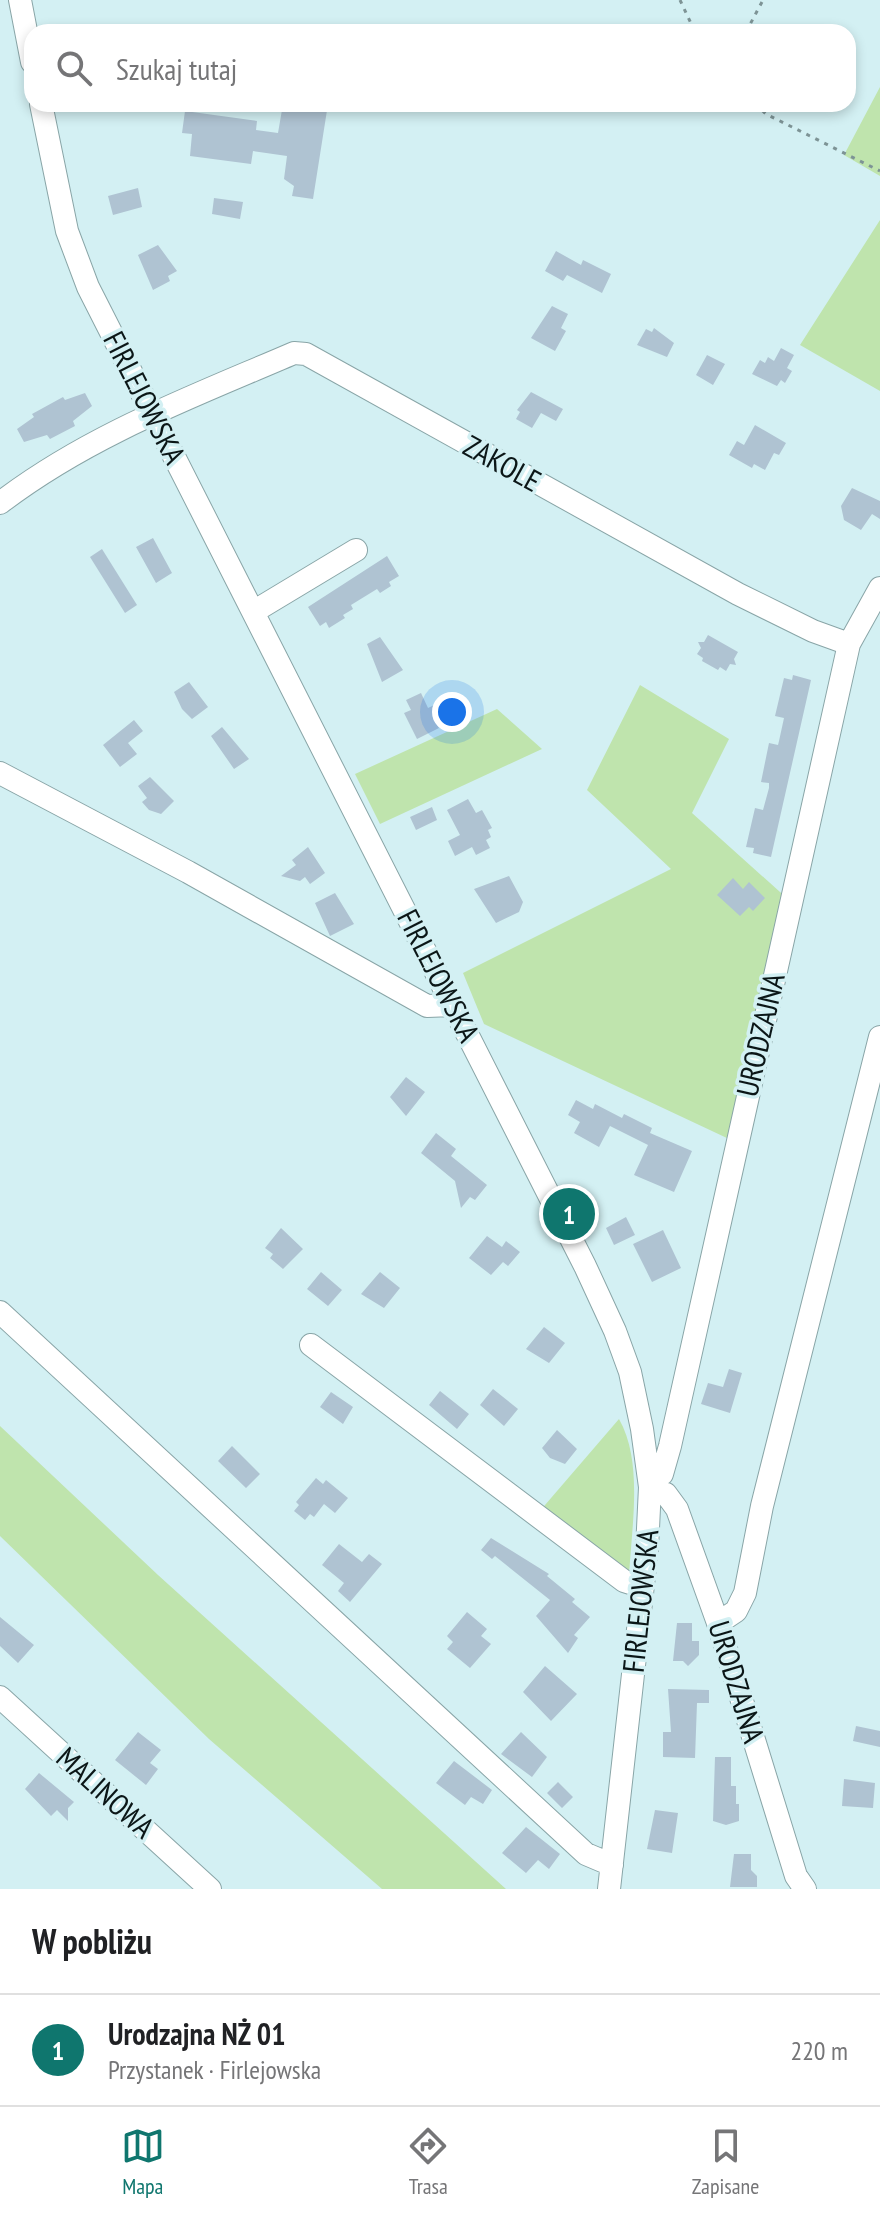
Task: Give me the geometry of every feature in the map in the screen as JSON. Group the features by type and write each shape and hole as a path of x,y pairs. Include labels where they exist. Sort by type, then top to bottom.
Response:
{"street":[{"path":"20,0 25,24"},
{"name":"FIRLEJOWSKA","path":"43,112 73,249 152,413 615,1331 639,1409 649,1486 643,1587 609,1889"},
{"name":"ZAKOLE","path":"152,413 294,353 306,354 738,594 813,631 849,644"},
{"path":"0,503 47,467 152,413"},
{"path":"253,612 356,550"},
{"name":"URODZAJNA","path":"805,1889 796,1876 718,1623 677,1509 666,1494 649,1486 662,1474 670,1446 849,644 880,588"},
{"path":"0,773 188,872 427,1006 453,1005"},
{"path":"718,1623 736,1611 745,1593 762,1506 880,1037"},
{"path":"0,1312 586,1854 612,1865"},
{"path":"311,1345 624,1581 643,1587"},
{"name":"MALINOWA","path":"0,1697 210,1889"}],"path":[{"path":"680,0 691,24"},
{"path":"750,24 763,0"},
{"path":"764,112 880,171"}],"green space":[{"path":"880,87 880,176 844,155"},
{"path":"880,220 880,391 800,345"},
{"path":"640,685 729,739 692,813 790,901 729,1139 484,1024 463,973 671,869 587,790"},
{"path":"497,709 542,749 380,824 355,774"},
{"path":"619,1419 627,1436 634,1476 629,1578 539,1512"},
{"path":"0,1426 158,1575 506,1889 382,1889 209,1739 0,1536"}],"building":[{"path":"185,112 192,112 257,121 256,130 278,133 282,112 327,112 313,199 292,196 294,186 284,179 287,156 253,151 251,164 190,156 192,134 182,133"},
{"path":"138,188 142,207 113,215 108,196"},
{"path":"214,198 243,202 240,219 212,214"},
{"path":"158,245 177,271 168,276 170,281 153,290 138,255"},
{"path":"556,251 581,265 583,260 611,274 602,293 567,275 563,281 545,271"},
{"path":"552,306 568,314 561,328 566,331 555,351 531,338"},
{"path":"654,328 674,343 667,357 637,345 646,329 652,332"},
{"path":"781,348 794,355 787,368 792,371 785,383 781,380 777,386 752,374 760,360 765,363 768,357 774,361"},
{"path":"707,355 725,364 713,385 696,375"},
{"path":"531,392 563,409 556,421 541,413 532,428 516,419 520,412 517,410"},
{"path":"85,393 92,406 73,421 75,426 50,439 47,435 24,442 17,429 34,417 32,414 63,397 65,400"},
{"path":"755,425 786,443 779,455 774,453 765,470 754,464 752,468 729,455 737,441 744,445"},
{"path":"852,488 880,501 880,519 872,514 861,530 844,520 841,506"},
{"path":"153,538 172,573 156,583 136,547"},
{"path":"102,549 137,605 125,613 90,557"},
{"path":"387,556 399,576 389,582 391,586 380,593 377,589 351,605 353,609 343,615 345,618 329,628 326,622 320,626 308,607"},
{"path":"708,635 738,652 734,659 736,665 730,664 726,671 702,661 703,658 697,654 701,648 698,642 704,642"},
{"path":"380,637 403,670 382,682 367,644"},
{"path":"793,675 811,680 771,857 753,853 754,848 746,847 755,808 763,810 769,788 769,783 761,782 769,743 778,745 779,741 784,718 775,716 784,678 792,680"},
{"path":"189,682 208,707 192,719 182,709 174,692"},
{"path":"421,693 428,708 449,698 453,706 433,718 439,728 417,739 404,713 411,710 406,700"},
{"path":"134,720 143,731 128,743 137,754 120,767 103,745"},
{"path":"222,727 249,759 234,769 211,736"},
{"path":"150,777 174,801 161,814 149,810 142,802 147,798 138,786"},
{"path":"468,799 476,813 482,810 492,828 488,830 491,837 486,840 490,848 476,855 472,847 455,856 448,841 460,835 447,810"},
{"path":"432,807 437,820 416,830 410,817"},
{"path":"308,847 325,873 310,884 305,877 300,881 281,876 296,865 292,860"},
{"path":"509,876 523,902 519,912 496,923 474,889"},
{"path":"733,878 743,889 749,882 765,898 753,911 749,907 740,916 717,895"},
{"path":"335,893 354,924 330,936 315,903"},
{"path":"406,1077 425,1092 406,1116 390,1097"},
{"path":"576,1100 593,1109 595,1104 622,1118 624,1114 652,1128 650,1133 692,1151 674,1192 634,1175 648,1145 610,1126 599,1147 574,1133 580,1122 568,1115"},
{"path":"436,1133 456,1149 451,1156 487,1185 475,1200 470,1197 461,1208 455,1181 421,1153"},
{"path":"626,1217 635,1235 614,1245 606,1228"},
{"path":"281,1228 303,1249 283,1269 270,1258 273,1254 265,1248"},
{"path":"663,1230 681,1268 652,1282 633,1244"},
{"path":"487,1236 502,1247 506,1241 520,1252 508,1266 503,1262 491,1275 469,1258"},
{"path":"321,1272 342,1290 328,1306 307,1289"},
{"path":"380,1272 400,1288 384,1308 361,1294"},
{"path":"544,1327 565,1343 549,1363 526,1349"},
{"path":"729,1369 742,1373 730,1413 701,1404 708,1383 723,1387"},
{"path":"493,1389 518,1409 504,1426 480,1405"},
{"path":"440,1391 469,1414 457,1429 429,1405"},
{"path":"331,1392 353,1407 343,1424 320,1407"},
{"path":"557,1430 577,1449 565,1464 550,1458 542,1448"},
{"path":"232,1446 260,1474 246,1488 218,1461"},
{"path":"316,1478 323,1484 326,1480 348,1498 335,1513 324,1504 314,1517 310,1514 305,1520 294,1511 299,1505 296,1502"},
{"path":"491,1538 549,1574 547,1576 575,1599 572,1602 590,1617 574,1635 578,1638 568,1653 536,1616 550,1600 495,1556 492,1559 481,1550"},
{"path":"339,1544 362,1562 369,1554 382,1564 350,1602 338,1591 344,1583 322,1565"},
{"path":"467,1612 487,1629 481,1636 491,1644 470,1668 447,1649 453,1642 447,1636"},
{"path":"0,1617 34,1645 18,1663 0,1646"},
{"path":"677,1623 692,1623 692,1641 699,1641 699,1655 688,1666 683,1661 673,1661"},
{"path":"545,1666 577,1694 551,1721 523,1692"},
{"path":"668,1689 709,1690 709,1703 697,1703 695,1758 663,1757 663,1732 671,1732"},
{"path":"856,1726 880,1731 880,1747 853,1741"},
{"path":"138,1732 161,1750 150,1763 158,1769 146,1785 115,1760"},
{"path":"521,1732 547,1757 532,1777 501,1754"},
{"path":"715,1757 731,1757 731,1786 736,1786 736,1804 739,1804 739,1821 726,1825 713,1821"},
{"path":"454,1761 492,1790 483,1804 471,1797 465,1805 436,1783"},
{"path":"39,1773 74,1802 68,1808 68,1821 57,1810 51,1816 25,1789"},
{"path":"844,1779 875,1783 873,1808 842,1806"},
{"path":"558,1782 573,1797 562,1808 547,1793"},
{"path":"655,1810 678,1813 672,1853 647,1849"},
{"path":"526,1827 560,1854 549,1869 538,1860 526,1873 502,1853"},
{"path":"734,1854 751,1854 751,1870 757,1876 757,1887 730,1887"}],"place":[{"name":"Urodzajna NŻ 01","path":"569,1214"}]}
